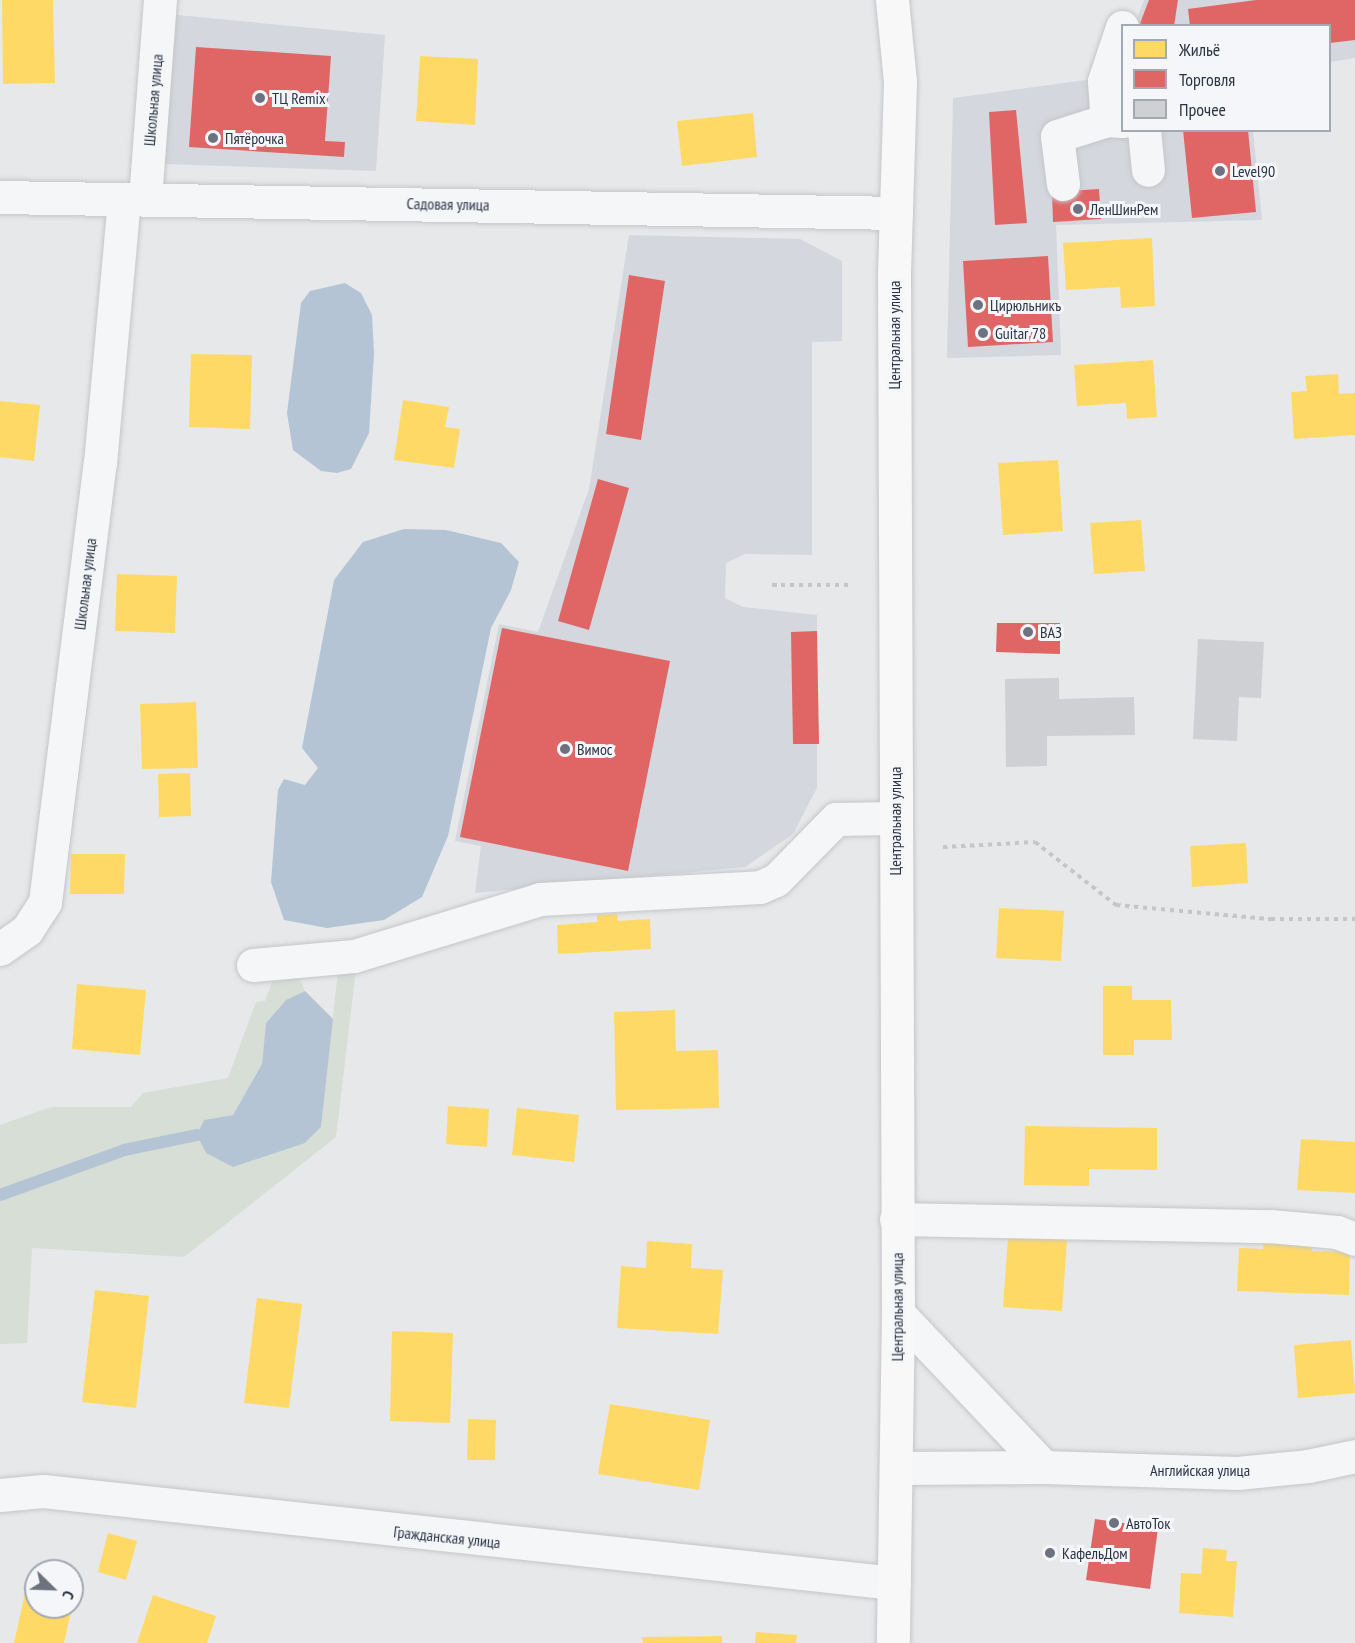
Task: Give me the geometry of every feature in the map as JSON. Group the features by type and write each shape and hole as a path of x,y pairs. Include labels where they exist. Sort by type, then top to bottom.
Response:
{"main road":[{"name":"Центральная улица","path":"892,0 900,82 896,213 895,818 898,1313 893,1643"}],"street":[{"name":"Школьная улица","path":"0,949 27,930 45,902 160,0"},
{"path":"1124,24 1130,0"},
{"path":"1063,184 1057,136 1115,120 1104,81 1121,32"},
{"path":"1144,132 1148,170"},
{"name":"Садовая улица","path":"0,197 896,213"},
{"path":"253,965 354,956 540,899 760,887 776,880 836,819 895,818"},
{"path":"896,1219 1270,1226 1337,1232 1355,1239"},
{"path":"898,1313 1044,1467"},
{"name":"Английская улица","path":"896,1468 1044,1467 1237,1473 1308,1466 1355,1456"},
{"name":"Гражданская улица","path":"0,1495 43,1491 894,1583"}],"path":[{"path":"772,585 849,585"},
{"path":"943,847 1035,842 1116,905 1271,919 1355,919"}],"shaded area":[{"path":"1144,0 1355,0 1355,58 1331,62 1331,24 1135,24"},
{"path":"167,14 385,35 376,171 160,164"},
{"path":"1121,59 1121,132 1253,132 1262,220 1056,225 1061,355 947,358 953,98 1115,76"},
{"path":"629,235 800,239 842,261 842,341 812,342 812,555 745,554 726,563 725,598 743,607 817,615 817,788 793,834 745,867 475,893 481,846 455,841 499,624 538,632 589,489"},
{"path":"356,969 336,1137 184,1257 32,1248 27,1343 0,1344 0,1125 51,1107 131,1107 143,1093 228,1078 256,1002 265,1001 272,982 299,978 305,991 286,1000 266,1023 262,1064 233,1115 204,1120 305,1143 321,1127 338,971"}],"water":[{"path":"345,283 361,293 372,315 374,353 369,433 351,469 337,473 321,471 293,450 287,413 301,303 310,291"},
{"path":"404,529 446,530 501,543 519,562 511,590 491,628 448,836 422,897 384,920 327,928 284,920 271,882 278,790 284,779 305,785 318,768 302,748 334,580 363,542"},
{"path":"305,991 333,1019 321,1127 305,1143 233,1167 206,1153 197,1135 204,1120 233,1115 262,1064 266,1023 286,1000"}],"building: Жильё":[{"path":"2,0 53,0 55,83 3,84"},
{"path":"420,56 478,59 475,125 416,121"},
{"path":"753,113 757,157 682,166 677,121"},
{"path":"1152,238 1155,306 1121,308 1120,287 1066,290 1063,243"},
{"path":"191,354 252,355 250,429 189,427"},
{"path":"1153,360 1157,417 1127,419 1126,403 1077,406 1074,365"},
{"path":"1338,374 1339,394 1355,393 1355,435 1294,439 1291,392 1307,391 1305,376"},
{"path":"403,400 449,407 445,427 460,429 454,468 394,460"},
{"path":"0,401 40,405 34,461 0,457"},
{"path":"1058,460 1063,531 1003,535 998,463"},
{"path":"1141,520 1145,571 1094,574 1090,523"},
{"path":"117,574 177,576 175,633 115,631"},
{"path":"196,702 198,768 142,769 140,704"},
{"path":"190,773 191,816 159,817 158,774"},
{"path":"1246,843 1248,883 1192,887 1190,846"},
{"path":"71,854 125,854 124,894 70,894"},
{"path":"999,908 1064,911 1061,961 996,958"},
{"path":"617,914 618,921 650,919 651,949 558,954 557,925 597,922 597,915"},
{"path":"77,984 146,990 140,1055 72,1049"},
{"path":"1103,986 1132,986 1132,1000 1171,1000 1172,1040 1134,1040 1134,1055 1103,1055"},
{"path":"675,1010 676,1051 718,1050 719,1108 616,1110 614,1012"},
{"path":"448,1106 489,1109 487,1147 446,1144"},
{"path":"517,1108 579,1115 574,1162 512,1155"},
{"path":"1025,1126 1157,1128 1157,1170 1089,1169 1089,1186 1024,1185"},
{"path":"1301,1139 1355,1142 1355,1193 1297,1190"},
{"path":"1008,1237 1067,1240 1062,1311 1003,1307"},
{"path":"1263,1238 1313,1240 1312,1251 1350,1252 1349,1295 1237,1291 1239,1248 1263,1249"},
{"path":"647,1241 692,1244 691,1268 723,1270 718,1334 617,1328 621,1266 646,1268"},
{"path":"95,1290 149,1296 136,1408 82,1402"},
{"path":"257,1298 302,1304 289,1408 244,1403"},
{"path":"392,1331 453,1333 450,1423 390,1421"},
{"path":"1351,1340 1355,1393 1298,1398 1294,1345"},
{"path":"610,1404 710,1420 699,1490 598,1474"},
{"path":"468,1419 496,1420 495,1460 467,1460"},
{"path":"108,1533 137,1541 126,1580 98,1572"},
{"path":"1203,1548 1227,1550 1226,1561 1237,1561 1233,1617 1179,1613 1181,1573 1201,1574"},
{"path":"153,1595 216,1616 207,1643 137,1643"},
{"path":"24,1598 24,1619 69,1619 64,1643 14,1643"},
{"path":"756,1632 797,1635 796,1643 755,1643"},
{"path":"722,1636 722,1643 643,1643 642,1637"}],"building: Торговля":[{"path":"1149,0 1178,0 1174,24 1140,24"},
{"path":"1256,0 1355,0 1355,40 1331,43 1331,24 1190,24 1188,9"},
{"name":"ТЦ Remix","path":"196,47 331,56 325,141 345,142 344,157 189,147"},
{"path":"1016,110 1027,223 995,225 989,112"},
{"name":"Level90","path":"1183,132 1248,132 1256,212 1192,218"},
{"path":"1099,189 1101,219 1053,222 1052,192"},
{"path":"1048,256 1053,342 968,347 963,261"},
{"path":"629,275 665,281 641,440 606,434"},
{"path":"598,479 629,488 589,630 558,621"},
{"name":"ВАЗ","path":"997,623 1060,623 1060,654 996,652"},
{"name":"Вимос","path":"502,628 670,661 628,871 460,837"},
{"path":"817,631 819,744 793,744 791,632"},
{"path":"1095,1519 1158,1528 1150,1589 1086,1580"}],"building: Прочее":[{"path":"1198,639 1264,642 1261,698 1239,697 1237,741 1193,739"},
{"path":"1059,678 1059,699 1134,697 1135,735 1047,736 1047,766 1006,767 1005,679"}],"waterway":[{"path":"0,1195 124,1150 197,1135"}],"place":[{"name":"ТЦ Remix","path":"260,98"},
{"name":"Пятёрочка","path":"213,138"},
{"name":"Level90","path":"1220,171"},
{"name":"ЛенШинРем","path":"1078,209"},
{"name":"Цирюльникъ","path":"978,305"},
{"name":"Guitar 78","path":"983,333"},
{"name":"ВАЗ","path":"1028,632"},
{"name":"Вимос","path":"565,749"},
{"name":"АвтоТок","path":"1114,1523"},
{"name":"КафельДом","path":"1050,1553"}]}
